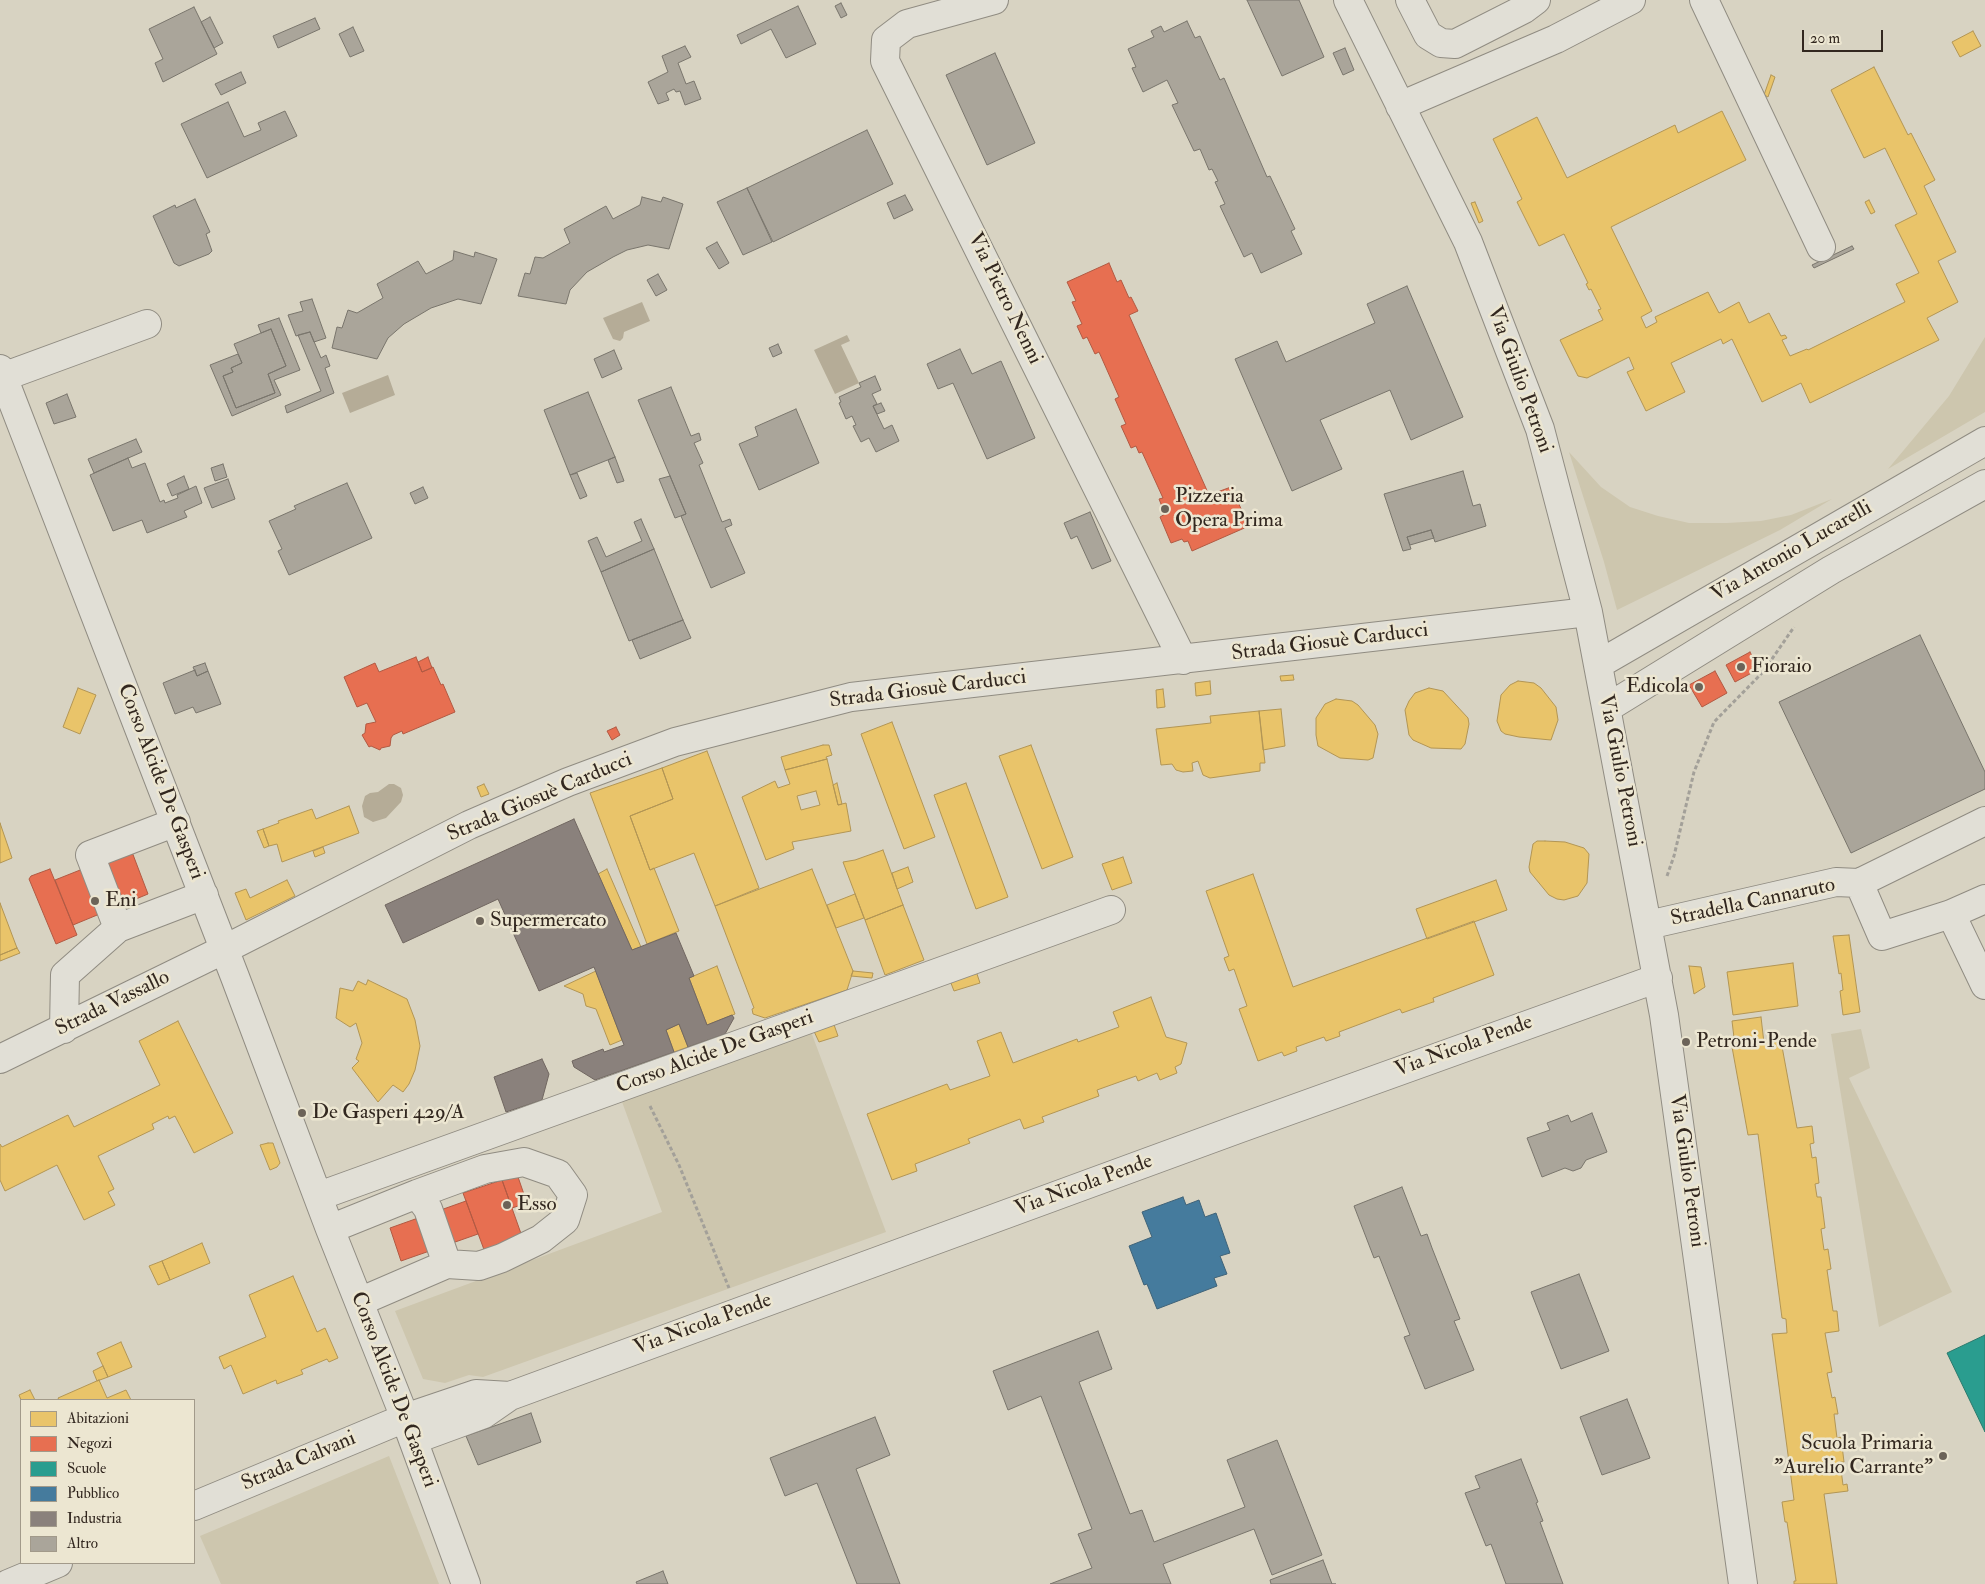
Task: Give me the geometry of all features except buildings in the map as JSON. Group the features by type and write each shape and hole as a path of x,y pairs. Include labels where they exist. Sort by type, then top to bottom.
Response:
{"street":[{"name":"Via Pietro Nenni","path":"994,0 907,24 886,40 885,61 1184,660"},
{"name":"Via Giulio Petroni","path":"1348,0 1468,242 1540,429 1588,612 1658,978 1680,1123 1743,1584"},
{"path":"1410,0 1428,35 1441,43 1454,44 1524,9 1536,0"},
{"path":"1400,106 1556,39 1630,0"},
{"path":"1704,0 1821,247"},
{"path":"1,375 147,324"},
{"name":"Corso Alcide De Gasperi","path":"1,375 225,949 330,1228 409,1429 466,1584"},
{"name":"Via Antonio Lucarelli","path":"1599,664 1985,441"},
{"name":"Via Antonio Lucarelli","path":"1607,708 1831,570 1985,484"},
{"name":"Strada Giosuè Carducci","path":"225,949 470,825 568,782 674,742 852,697 1588,612"},
{"name":"Stradella Cannaruto","path":"1648,925 1836,882 1859,883 1985,821"},
{"path":"118,928 90,855 176,822"},
{"name":"Stradella Cannaruto","path":"1859,883 1882,936 1984,903"},
{"path":"64,1029 65,975 118,928 204,895"},
{"name":"Corso Alcide De Gasperi","path":"319,1196 1111,910"},
{"path":"1950,914 1985,985"},
{"name":"Strada Vassallo","path":"0,1059 225,949"},
{"name":"Via Nicola Pende","path":"409,1429 476,1394 510,1396 1658,978"},
{"path":"330,1228 485,1169 524,1162 558,1174 573,1195 565,1220 541,1239 502,1258 479,1266 447,1264 359,1302"},
{"path":"417,1194 428,1209 447,1264"},
{"name":"Strada Calvani","path":"195,1506 409,1429"},
{"path":"8,1584 56,1564"}],"path":[{"path":"1643,898 1667,877 1674,856 1694,772 1714,722 1763,672 1795,625"},
{"path":"638,1081 679,1165 738,1312"}],"shaded area":[{"path":"642,302 650,321 624,332 623,338 620,341 613,339 603,318"},
{"path":"847,335 850,341 841,345 859,383 835,394 814,350"},
{"path":"1985,337 1985,412 1888,469 1949,396"},
{"path":"388,375 395,395 350,413 342,393"},
{"path":"1569,452 1601,487 1630,507 1689,523 1761,521 1791,515 1832,499 1780,530 1617,610 1604,562"},
{"path":"389,784 394,784 401,788 403,795 401,802 386,818 373,822 364,817 362,806 365,796 378,792"},
{"path":"810,1029 886,1232 483,1377 469,1375 445,1383 423,1379 395,1311 662,1212 621,1099"},
{"path":"1861,1029 1870,1068 1849,1078 1952,1292 1879,1327 1831,1034"},
{"path":"389,1456 439,1584 221,1584 200,1536"}],"place":[{"name":"Pizzeria Opera Prima","path":"1165,509"},
{"name":"Fioraio","path":"1741,667"},
{"name":"Edicola","path":"1699,687"},
{"name":"Eni","path":"95,901"},
{"name":"Supermercato","path":"480,921"},
{"name":"Petroni-Pende","path":"1686,1042"},
{"name":"De Gasperi 429/A","path":"302,1113"},
{"name":"Esso","path":"507,1205"},
{"name":"Scuola Primaria \"Aurelio Carrante\"","path":"1943,1456"}]}
